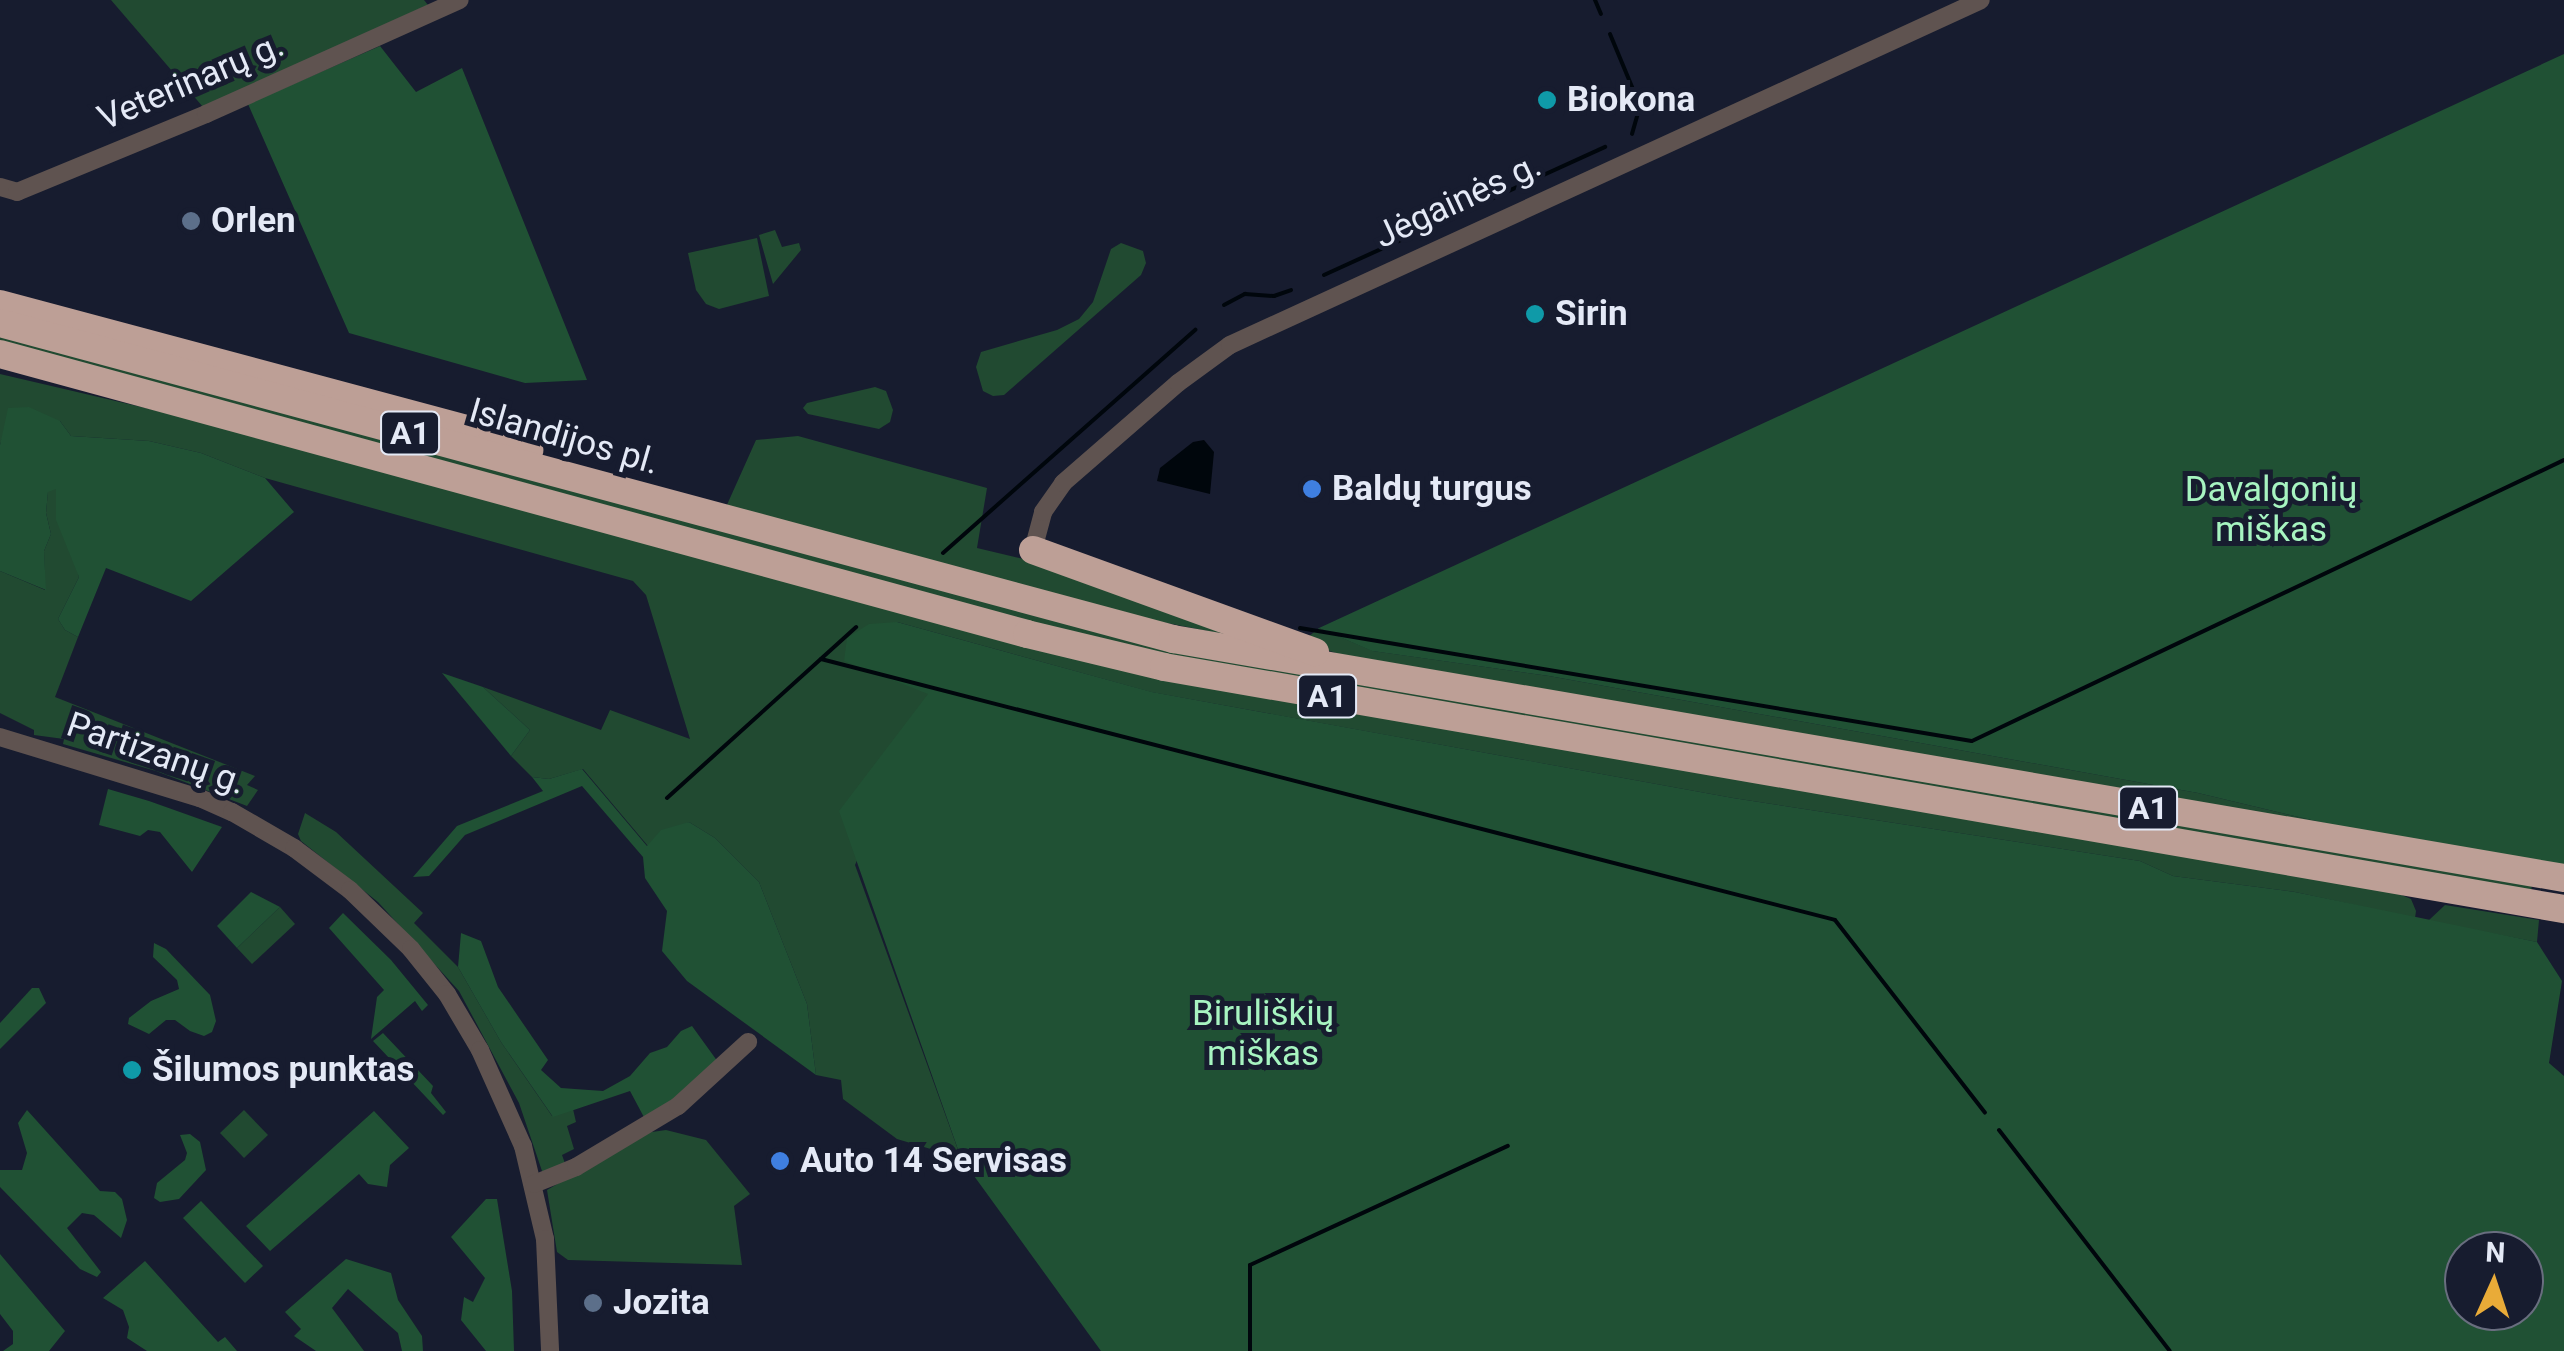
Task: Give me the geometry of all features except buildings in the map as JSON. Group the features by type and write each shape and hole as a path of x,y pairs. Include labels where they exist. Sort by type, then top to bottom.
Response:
{"highway":[{"path":"0,304 493,436 692,512"},
{"name":"Islandijos pl.","path":"0,323 1173,639 1377,676"},
{"name":"Islandijos pl.","path":"0,354 1164,667 2564,909"},
{"path":"1033,550 1377,676"},
{"name":"A1","path":"1377,676 2564,878"}],"street":[{"name":"Veterinarų g.","path":"0,187 17,192 206,114 460,0"},
{"name":"Jėgainės g.","path":"1033,550 1043,512 1063,483 1178,383 1230,344 1981,0"},
{"name":"Partizanų g.","path":"0,737 200,798 266,830 350,890 391,929 448,994 499,1088 534,1184 548,1267 550,1351"},
{"path":"534,1184 576,1167 678,1106 748,1042"}],"green space":[{"path":"111,0 424,0 428,5 203,107"},
{"path":"380,46 416,92 462,68 587,380 525,383 349,333 248,104"},
{"name":"Davalgonių miškas","path":"2564,54 2564,866 2341,827 2198,793 1549,676 1372,651 1319,628"},
{"path":"775,230 782,247 799,243 801,250 773,284 759,235"},
{"path":"757,238 769,296 719,309 706,304 696,290 688,253"},
{"path":"1121,243 1143,251 1146,263 1141,275 1004,395 993,396 983,391 976,367 981,352 1057,330 1079,319 1093,302 1111,249"},
{"path":"0,331 925,585 2532,882 2531,895 1136,652 0,344"},
{"path":"0,374 227,427 1142,675 2397,893 2411,899 2415,918 2295,892 2173,876 2140,861 1733,798 1151,692 897,622 929,694 855,865 961,1158 897,1139 843,1099 841,1080 816,1075 807,1004 759,882 715,838 689,822 648,846 583,769 549,779 532,777 511,756 530,730 483,687 601,730 610,710 690,739 646,595 633,581 265,478 201,453 149,441 71,436 60,421 8,420 0,445"},
{"path":"875,387 886,391 893,410 890,422 879,429 808,414 803,408 807,403"},
{"path":"29,407 60,421 71,436 149,441 201,453 265,478 294,512 191,601 106,568 78,637 65,630 58,619 79,577 56,520 56,489 48,492 46,513 51,534 44,551 46,590 0,571 0,445 8,408"},
{"path":"798,436 987,488 977,548 1045,564 1274,644 1136,617 726,507 756,440"},
{"path":"56,488 79,577 58,619 65,630 78,637 55,697 255,776 247,785 258,790 247,806 156,771 63,744 64,739 34,735 34,730 0,713 0,571 45,590 44,551 51,534 46,513 48,491"},
{"name":"Biruliškių miškas","path":"897,622 1152,692 1733,798 2140,861 2173,876 2295,892 2537,942 2562,981 2549,1063 2564,1076 2564,1351 1101,1351 961,1158 839,811 928,694 844,661 847,638 869,624"},
{"path":"1319,628 1373,651 1549,676 2198,793 2341,827 1339,654 1302,642"},
{"path":"442,673 483,687 530,730 511,756"},
{"path":"582,769 647,846 661,830 689,822 715,838 759,882 807,1004 816,1075 687,981 662,951 667,911 645,878 643,857 582,786 465,835 429,876 413,877 457,826 543,791 532,777 549,779"},
{"path":"108,789 222,827 192,872 160,832 148,830 140,836 99,825"},
{"path":"305,813 336,832 423,913 414,923 458,967 501,1042 552,1116 573,1109 576,1122 567,1126 574,1149 562,1155 566,1166 551,1174 542,1171 519,1103 459,991 378,902 301,841 298,834"},
{"path":"251,892 280,907 237,948 217,926"},
{"path":"2445,905 2539,920 2537,942 2428,921"},
{"path":"280,907 295,924 252,964 237,948"},
{"path":"343,913 391,960 428,1005 422,1011 415,1001 371,1039 377,997 384,990 329,928"},
{"path":"461,933 481,941 498,987 548,1060 541,1070 561,1088 603,1091 630,1076 650,1053 667,1047 681,1031 692,1026 718,1062 646,1121 630,1091 553,1117 501,1042 458,967"},
{"path":"154,943 166,949 210,995 216,1021 212,1032 204,1036 175,1020 166,1020 149,1034 128,1024 129,1018 151,1001 179,989 177,980 153,957"},
{"path":"32,988 39,988 46,1003 0,1049 0,1023"},
{"path":"383,1033 433,1086 431,1093 446,1112 443,1115 373,1041"},
{"path":"27,1110 100,1191 115,1192 122,1199 127,1220 121,1238 94,1215 82,1213 67,1228 101,1272 97,1277 80,1269 0,1187 0,1170 22,1170 27,1153 18,1123"},
{"path":"244,1110 268,1135 244,1158 220,1133"},
{"path":"374,1111 409,1148 390,1165 387,1187 368,1184 359,1174 270,1251 246,1226"},
{"path":"666,1130 706,1140 750,1194 734,1206 742,1265 568,1260 557,1252 547,1190 645,1133"},
{"path":"190,1134 200,1142 206,1170 179,1199 160,1202 154,1198 157,1183 185,1160 187,1153 180,1135"},
{"path":"486,1199 497,1199 512,1291 514,1351 486,1351 461,1320 464,1297 473,1302 485,1278 451,1237"},
{"path":"201,1201 263,1266 245,1283 183,1218"},
{"path":"0,1254 65,1331 49,1351 3,1351 13,1344 13,1331 0,1314"},
{"path":"346,1259 391,1273 398,1300 422,1336 423,1351 402,1351 398,1333 348,1289 332,1308 364,1351 316,1351 294,1336 301,1329 285,1312"},
{"path":"145,1261 218,1342 225,1337 237,1351 147,1351 127,1338 129,1327 123,1310 103,1298"}],"shaded area":[{"path":"1204,440 1214,452 1210,494 1157,481 1160,468 1193,442"}],"waterway":[{"path":"1595,0 1601,14"},
{"path":"1610,34 1640,106 1632,134"},
{"path":"1324,275 1605,147"},
{"path":"1224,305 1245,294 1274,296 1291,290"},
{"path":"943,553 1195,330"},
{"path":"1300,628 1972,741 2564,460"},
{"path":"667,798 856,627"},
{"path":"821,659 1835,920 1985,1113"},
{"path":"1999,1130 2170,1351"},
{"path":"1250,1351 1250,1265 1508,1146"}],"place":[{"name":"Biokona","path":"1547,100"},
{"name":"Orlen","path":"191,221"},
{"name":"Sirin","path":"1535,314"},
{"name":"Baldų turgus","path":"1312,489"},
{"name":"Šilumos punktas","path":"132,1070"},
{"name":"Auto 14 Servisas","path":"780,1161"},
{"name":"Jozita","path":"593,1303"}]}
